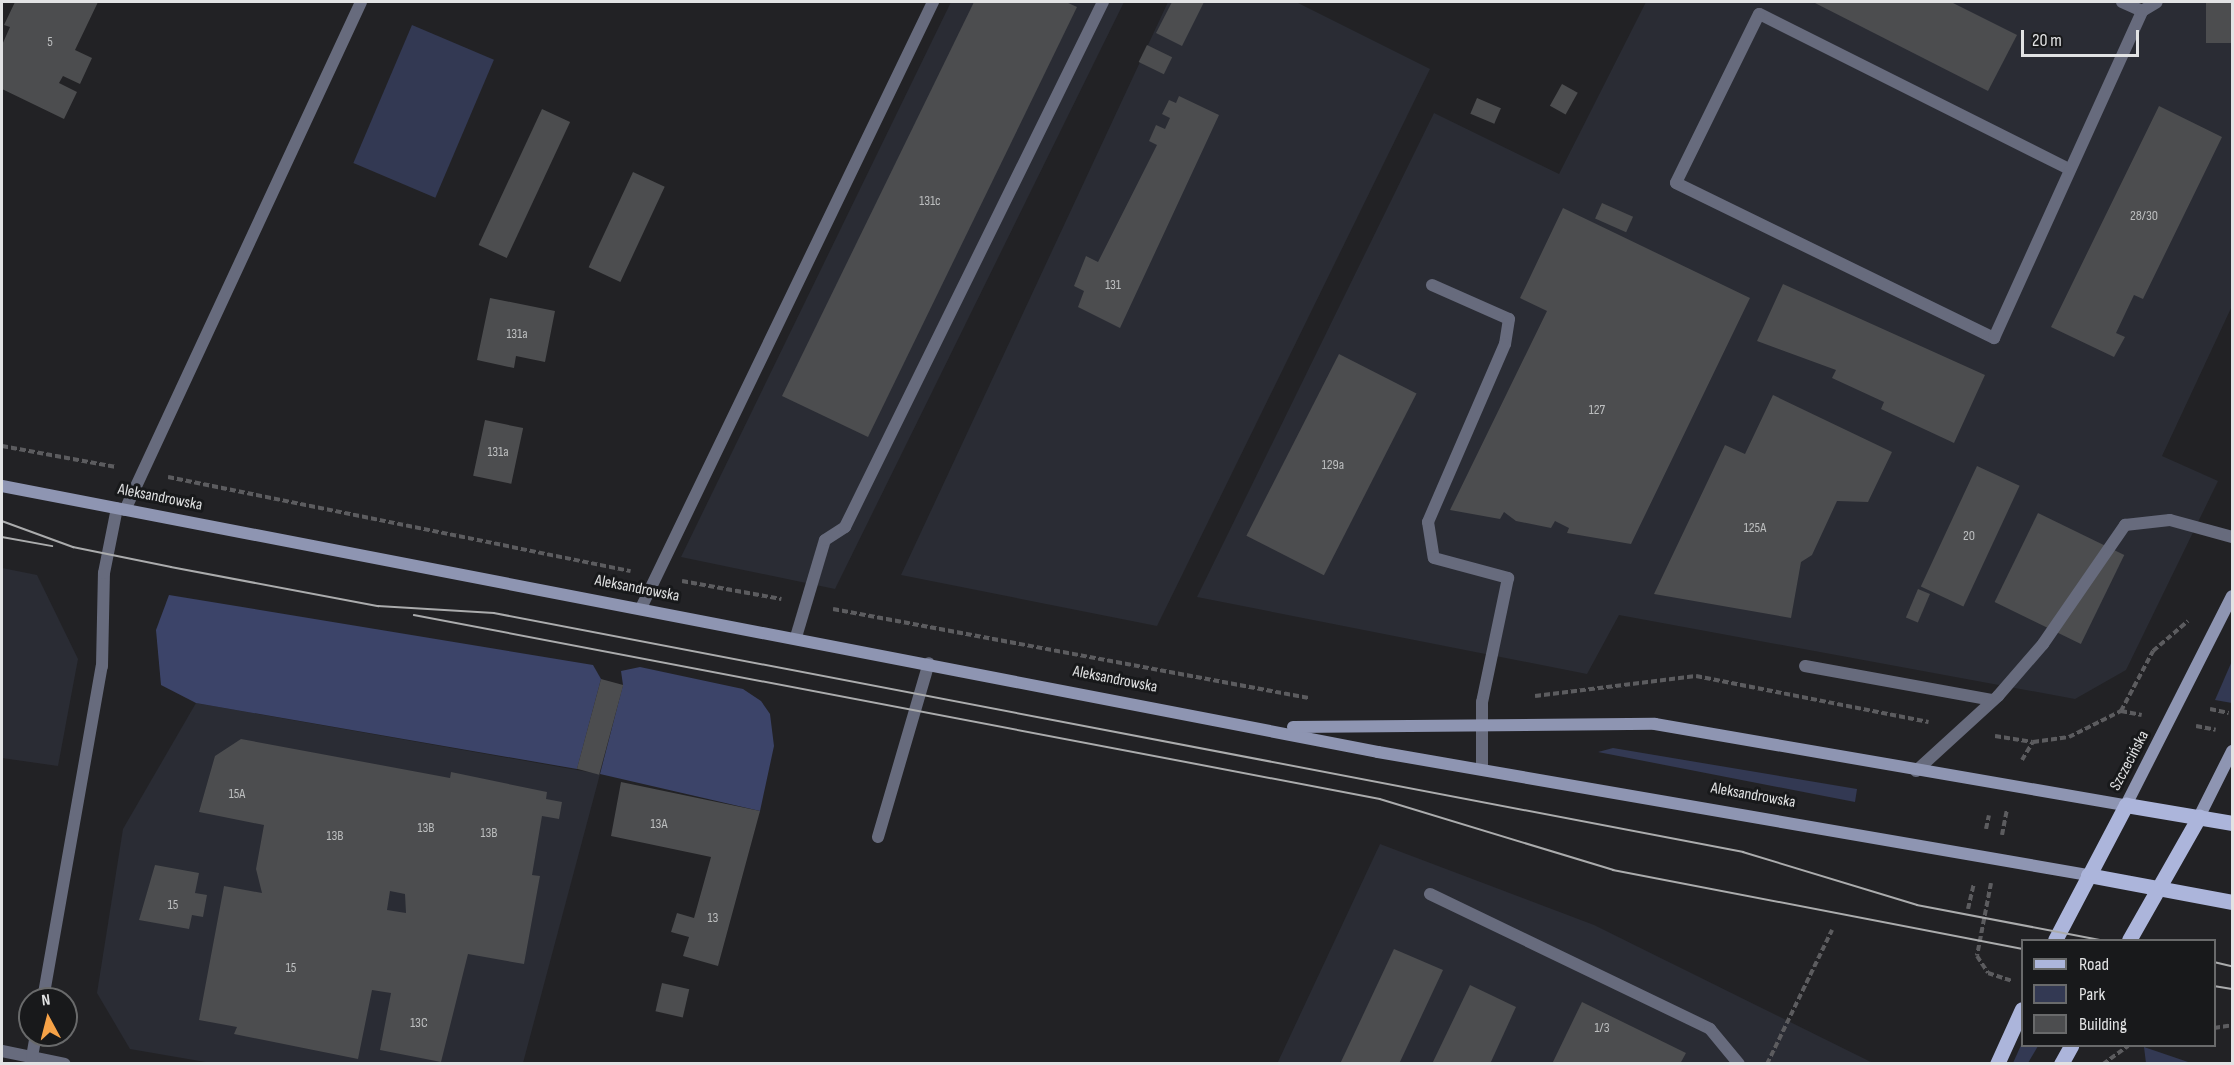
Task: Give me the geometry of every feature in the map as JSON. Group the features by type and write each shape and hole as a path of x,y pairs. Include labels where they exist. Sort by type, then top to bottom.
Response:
{"main road":[{"name":"Aleksandrowska","path":"2,486 1482,769 2232,902"},
{"name":"Szczecińska","path":"2056,939 2127,805 2232,596"},
{"name":"Aleksandrowska","path":"1266,727 1655,724 1916,771 2232,823"},
{"path":"2130,939 2199,817 2232,751"},
{"path":"1997,1064 2021,1012"},
{"path":"2061,1064 2070,1047"}],"street":[{"path":"45,987 102,666 104,573 121,509 141,472 361,2"},
{"path":"641,608 933,2"},
{"path":"796,637 825,540 845,527 1103,2"},
{"path":"2122,2 2142,11"},
{"path":"2067,168 1760,14 1676,183 1994,338 2067,168 2142,11 2157,2"},
{"path":"1432,285 1509,319 1505,344 1428,522 1434,558 1508,578 1479,724 1482,769"},
{"path":"1916,771 1996,698 2043,644 2126,525 2170,520 2232,537"},
{"path":"878,837 929,663"},
{"path":"1805,666 1996,698"},
{"path":"1430,894 1710,1029 1739,1064"},
{"path":"32,1057 34,1047"},
{"path":"2,1051 65,1064"}],"path":[{"path":"2,446 657,576 1314,699"},
{"path":"1482,702 1696,676 1960,730 2033,742 2068,737 2121,711 2152,651 2191,619"},
{"path":"2210,709 2229,713"},
{"path":"2121,711 2142,716"},
{"path":"2201,727 2221,731"},
{"path":"2022,760 2033,742"},
{"path":"1986,829 1989,815"},
{"path":"2003,830 2005,819"},
{"path":"1968,909 1974,884"},
{"path":"1989,891 1977,956 1988,974 2019,982"},
{"path":"1767,1064 1832,930"},
{"path":"2216,1028 2232,1025"},
{"path":"2103,1064 2127,1047"}],"shaded area":[{"path":"951,2 1124,2 835,589 681,557"},
{"path":"1168,2 1296,2 1430,69 1157,626 901,575"},
{"path":"1646,2 2232,2 2232,306 2162,456 2218,481 2126,670 2075,699 1619,615 1587,674 1197,597 1434,113 1559,174"},
{"path":"2,568 37,575 78,659 58,766 2,758"},
{"path":"169,595 593,665 601,679 577,769 196,703 161,685 156,630"},
{"path":"640,667 743,689 761,701 770,714 774,746 760,811 600,774 623,685 621,671"},
{"path":"196,703 600,774 523,1063 217,1064 130,1049 97,993 123,829"},
{"path":"1380,844 1594,925 1873,1063 1277,1064"}],"green space":[{"path":"412,25 494,60 435,198 353,163"},
{"path":"2232,661 2232,703 2215,700"},
{"path":"1613,748 1857,789 1855,802 1598,752"},
{"path":"2021,1045 2037,1047 2028,1063 2013,1063"},
{"path":"2144,1047 2191,1063 2146,1063"}],"building":[{"path":"15,2 98,2 75,50 92,58 80,84 63,76 59,83 77,92 64,119 2,89 2,45 10,27 4,25"},
{"path":"974,2 1066,2 1077,7 868,437 782,396"},
{"path":"1172,2 1204,2 1182,46 1156,33"},
{"path":"1813,2 1951,2 2017,35 1988,91"},
{"path":"2206,2 2232,2 2232,43 2206,43"},
{"path":"1147,45 1172,57 1164,74 1139,62"},
{"path":"1562,84 1578,93 1566,115 1550,106"},
{"path":"1179,96 1219,115 1120,328 1078,307 1084,291 1074,286 1086,256 1098,262 1157,145 1149,141 1156,125 1165,129 1170,118 1162,114 1169,100 1176,103"},
{"path":"1477,98 1501,108 1494,124 1470,114"},
{"path":"2159,106 2222,137 2143,299 2134,295 2116,333 2125,337 2114,357 2051,327"},
{"path":"542,109 570,122 507,258 479,245"},
{"path":"633,172 665,187 620,282 589,267"},
{"path":"1602,203 1633,217 1626,232 1595,219"},
{"path":"1563,208 1750,298 1631,544 1567,533 1569,528 1555,521 1551,528 1516,521 1504,512 1500,519 1450,510 1547,311 1520,298"},
{"path":"1783,284 1985,375 1954,443 1881,409 1884,402 1832,378 1836,370 1757,341"},
{"path":"490,298 555,311 545,362 516,356 514,368 477,360"},
{"path":"1339,354 1417,393 1324,575 1246,536"},
{"path":"1773,395 1892,452 1868,502 1837,501 1812,555 1801,562 1791,618 1654,594 1725,445 1745,454"},
{"path":"485,420 523,428 511,484 473,476"},
{"path":"1977,466 2020,486 1963,606 1921,587"},
{"path":"2038,513 2124,555 2081,644 1995,602"},
{"path":"1918,589 1930,594 1918,623 1906,618"},
{"path":"601,679 623,685 599,775 577,769"},
{"path":"241,739 450,778 451,772 547,792 546,799 562,802 559,819 542,816 532,875 540,876 524,964 468,954 441,1062 380,1050 391,993 372,990 358,1059 234,1034 237,1027 199,1020 224,886 262,893 256,869 264,825 199,812 215,756","holes":["390,891 405,894 406,913 387,910"]},
{"path":"621,782 760,811 718,966 683,956 689,937 671,932 677,913 694,918 711,857 611,836"},
{"path":"155,865 199,873 195,893 207,895 203,917 192,915 189,929 139,920"},
{"path":"1394,949 1443,970 1399,1064 1340,1064"},
{"path":"662,983 689,989 683,1018 655,1011"},
{"path":"1470,985 1516,1007 1490,1064 1432,1064"},
{"path":"1582,1002 1686,1053 1680,1064 1552,1064"}],"tram line":[{"path":"2,521 73,547 171,567 378,606 494,613 1743,852 1917,905 2095,939"},
{"path":"2,537 52,546"},
{"path":"414,615 1380,799 1613,870 2021,949"},
{"path":"2216,962 2232,966"},
{"path":"2216,986 2232,989"}]}
